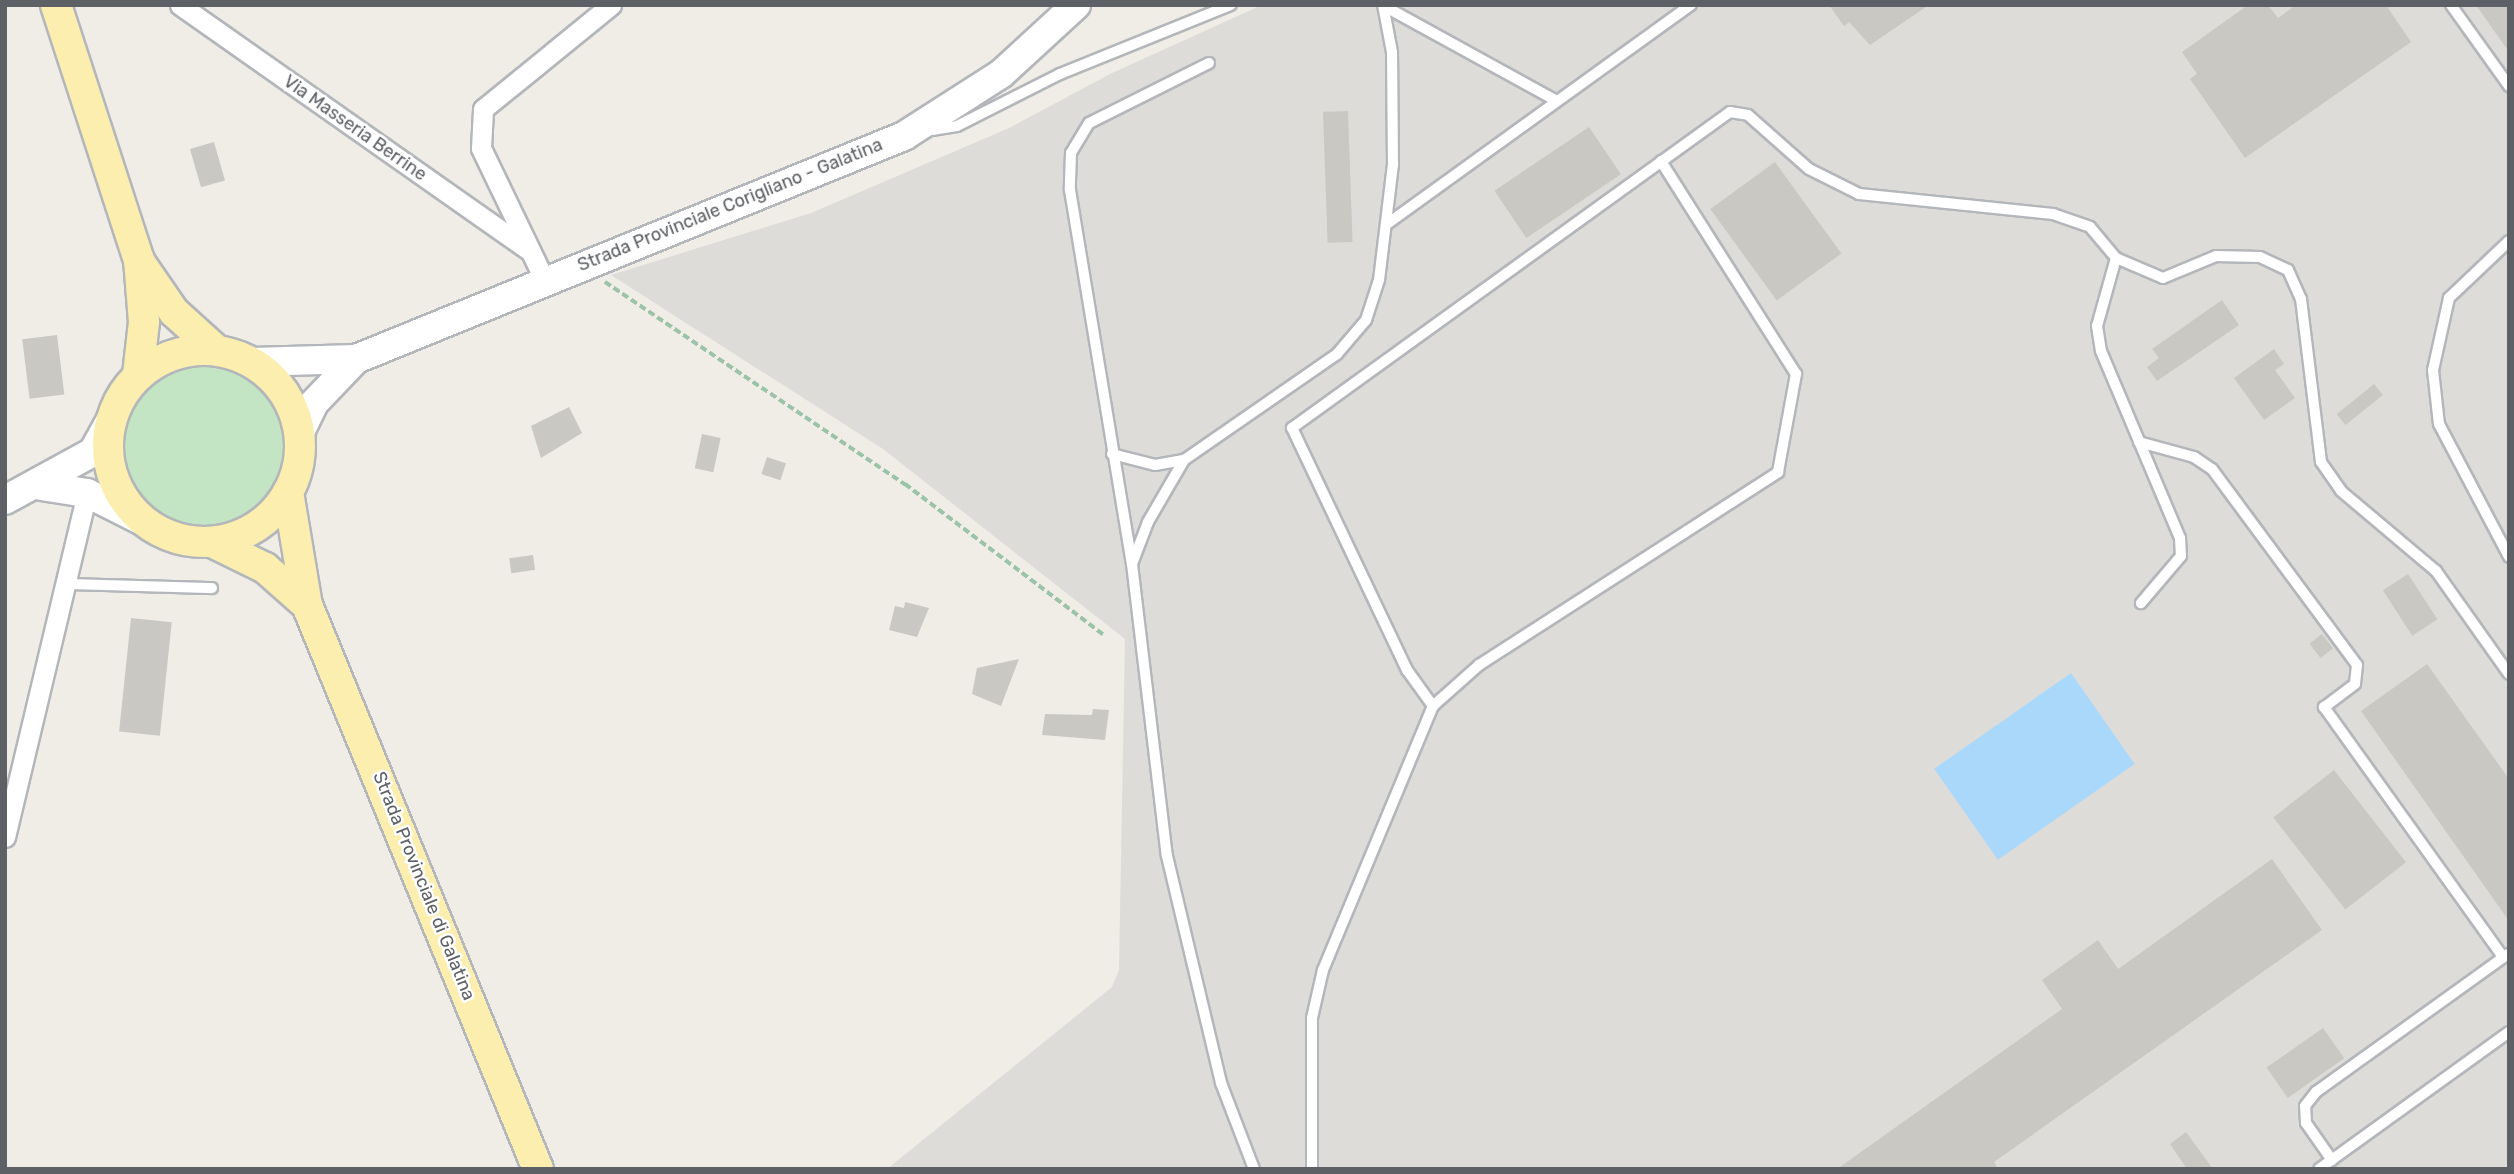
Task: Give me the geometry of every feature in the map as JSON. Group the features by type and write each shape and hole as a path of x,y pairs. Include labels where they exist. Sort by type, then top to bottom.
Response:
{"main road":[{"name":"Strada Provinciale di Galatina","path":"56,5 139,260 144,321 138,375 111,420"},
{"name":"Strada Provinciale Corigliano - Galatina","path":"252,362 356,359 544,279 904,136 1001,74 1076,5"},
{"name":"Strada Provinciale di Galatina","path":"139,260 174,312 216,350"},
{"name":"Strada Provinciale di Galatina","path":"138,375 188,351 216,350 252,362 291,405 299,434 288,492 307,605 538,1169"},
{"name":"Strada Provinciale Corigliano - Galatina","path":"299,434 314,403 356,359"},
{"path":"5,500 41,486 93,452 111,420"},
{"path":"111,420 111,474 141,520"},
{"path":"41,486 87,493 141,520"},
{"path":"212,542 269,516 288,492"},
{"name":"Strada Provinciale di Galatina","path":"141,520 175,537 212,542 265,568 307,605"}],"street":[{"name":"Via Masseria Berrine","path":"180,5 530,251"},
{"path":"544,279 481,148 482,109 611,5"},
{"path":"5,836 87,493"}],"lane":[{"path":"1387,223 1691,5"},
{"path":"2451,5 2509,86"},
{"path":"1383,6 1557,101"},
{"path":"1112,454 1155,465 1184,460 1337,354 1366,320 1387,223 1392,51 1383,6"},
{"path":"904,136 957,126 1060,75 1225,7"},
{"path":"1209,63 1089,122 1071,153 1070,190 1132,564 1167,856 1186,956 1222,1083 1254,1169"},
{"path":"1433,706 1407,670 1292,428 1730,112 1748,116 1809,169 1859,194 2053,214 2090,227 2116,258 2163,278 2216,256 2260,257 2288,270 2301,299 2321,462 2342,491 2436,571 2509,674"},
{"path":"1312,1169 1312,1018 1323,970 1433,706 1479,665 1778,472 1796,374 1661,161"},
{"path":"2509,241 2449,298 2433,370 2439,424 2509,557"},
{"path":"2116,258 2099,338 2181,556 2141,603"},
{"path":"2139,442 2194,457 2211,469 2357,665 2355,684 2324,707 2506,956 2316,1092 2305,1106 2306,1123 2332,1160"},
{"path":"1132,564 1148,522 1184,460"},
{"path":"65,584 212,588"},
{"path":"2319,1169 2509,1032"}],"path":[{"path":"581,265 905,484 1104,635"}],"shaded area":[{"path":"1262,5 2509,5 2509,1169 887,1169 1112,987 1119,970 1125,639 883,449 611,275 811,213 1009,128 1112,73"}],"green space":[{"path":"204,364 235,371 261,388 278,414 285,445 278,476 261,502 235,519 204,526 173,519 147,502 130,476 123,445 130,414 147,388 173,371"}],"water":[{"path":"2071,673 2135,764 1998,860 1934,769"}],"building":[{"path":"1829,5 1929,5 1870,45 1849,22 1844,26"},
{"path":"2248,5 2268,5 2278,18 2296,5 2386,5 2411,42 2245,158 2190,79 2197,74 2182,52"},
{"path":"2476,5 2509,5 2509,52"},
{"path":"1348,111 1353,242 1328,243 1323,112"},
{"path":"1589,127 1621,174 1526,238 1494,191"},
{"path":"214,142 225,180 201,187 190,149"},
{"path":"1775,162 1841,253 1777,300 1710,209"},
{"path":"2222,300 2239,325 2157,381 2147,367 2159,358 2152,349"},
{"path":"57,335 64,395 30,399 22,339"},
{"path":"2274,349 2284,364 2275,370 2295,398 2264,420 2234,378"},
{"path":"2374,384 2383,395 2346,425 2337,414"},
{"path":"569,407 582,433 541,458 531,426"},
{"path":"702,434 721,438 713,472 695,468"},
{"path":"767,457 786,463 780,480 761,474"},
{"path":"533,555 535,570 511,573 509,558"},
{"path":"2408,574 2437,619 2412,636 2383,590"},
{"path":"905,602 929,608 917,637 889,630 895,606 904,608"},
{"path":"131,618 172,622 160,736 119,731"},
{"path":"2322,634 2333,648 2320,658 2309,644"},
{"path":"1019,659 1001,706 972,694 977,668"},
{"path":"2427,664 2509,779 2509,921 2361,711"},
{"path":"1093,709 1109,710 1105,740 1042,735 1045,714 1092,715"},
{"path":"2334,770 2406,862 2345,910 2273,817"},
{"path":"2272,859 2322,930 1994,1162 1998,1169 1837,1169 2062,1009 2042,980 2098,940 2118,969"},
{"path":"2323,1028 2344,1058 2288,1098 2266,1068"},
{"path":"2186,1132 2213,1169 2187,1169 2170,1144"}]}
